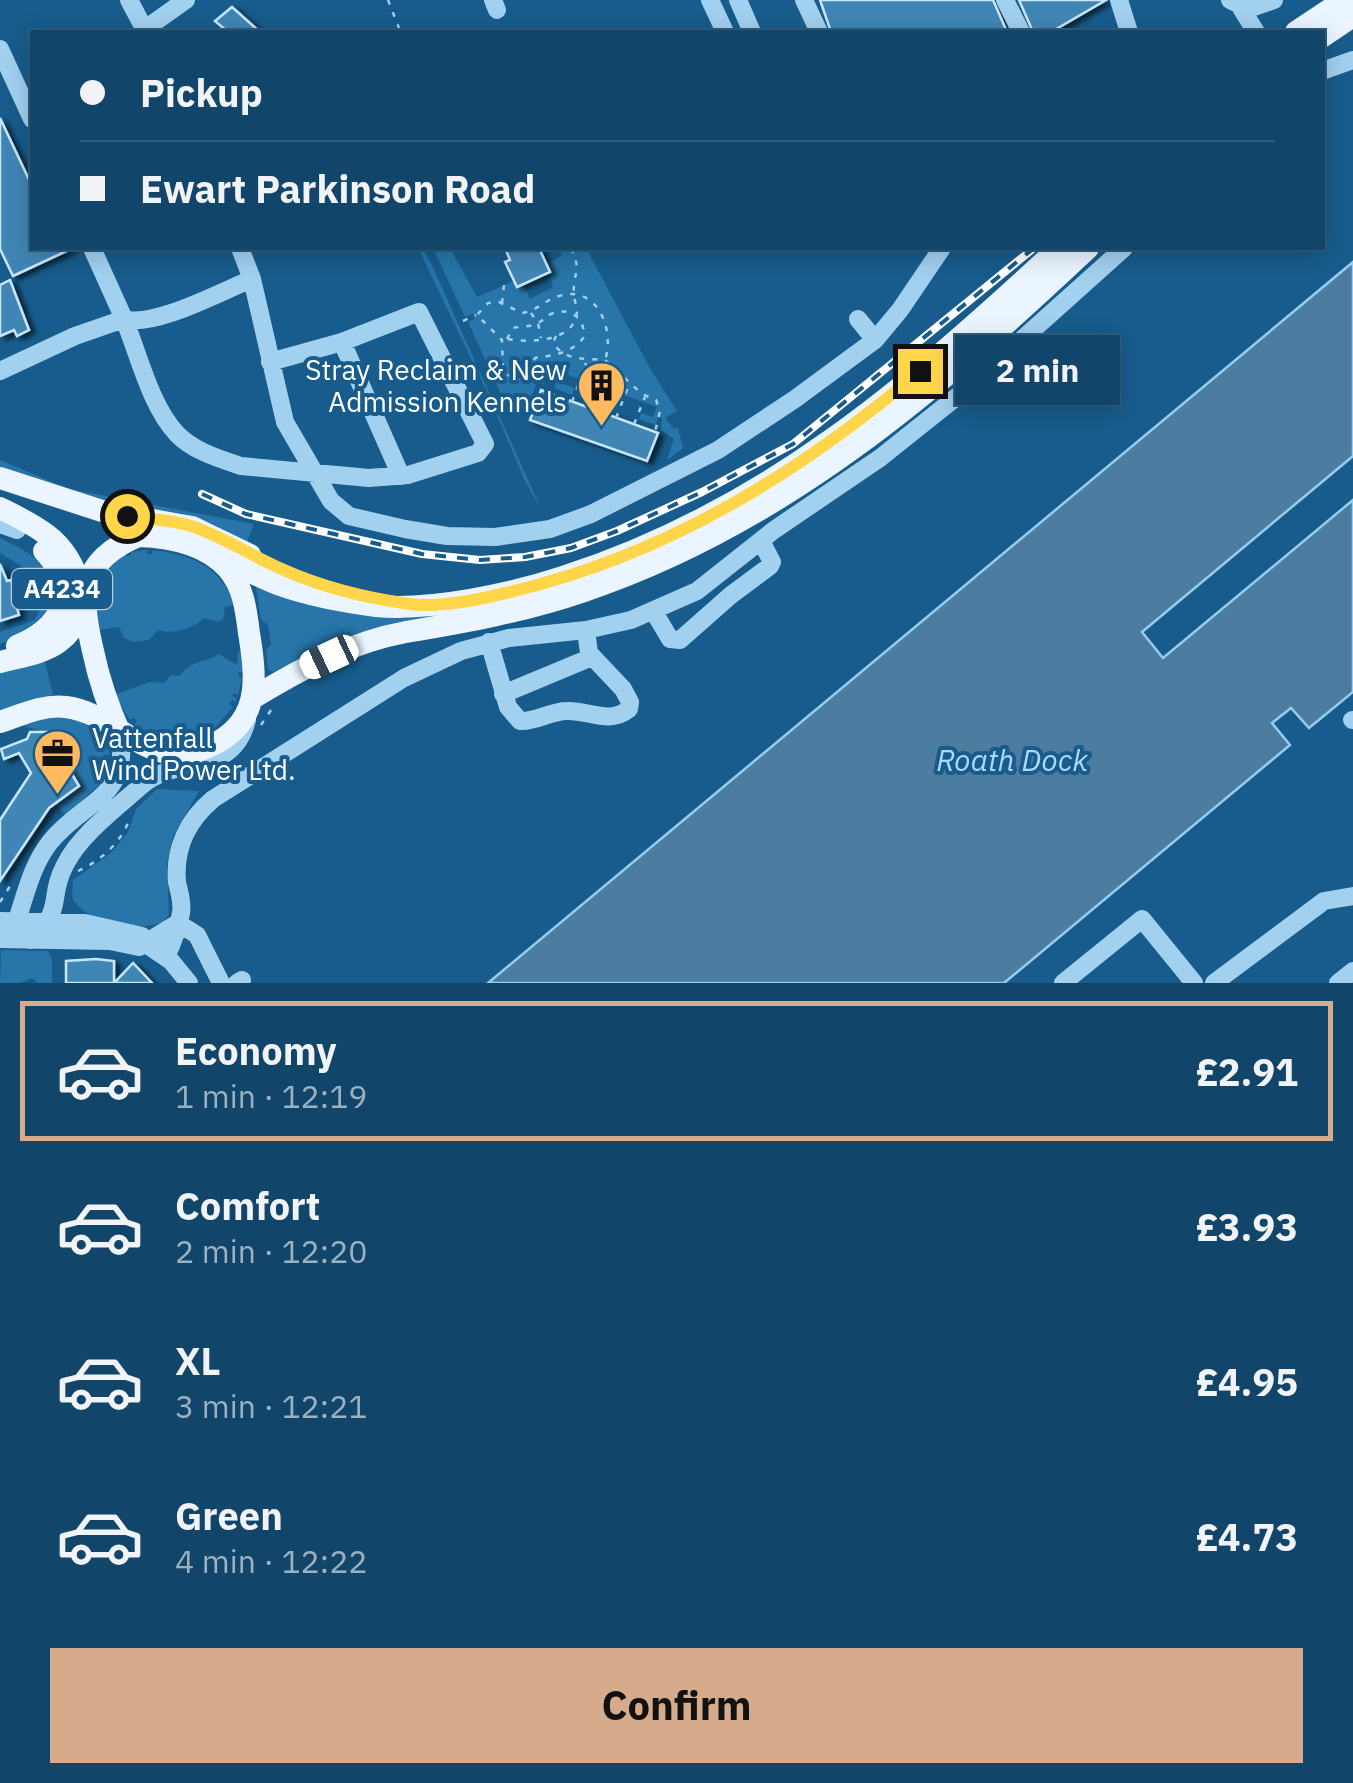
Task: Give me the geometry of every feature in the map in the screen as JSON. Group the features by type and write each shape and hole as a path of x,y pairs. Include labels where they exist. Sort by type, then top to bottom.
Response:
{"main road":[{"path":"1299,30 1344,0"},
{"path":"1325,36 1353,16"},
{"path":"0,662 57,644 69,632 92,574 103,558 138,536 204,550 279,584 319,596 381,606 558,589 676,534 788,472 893,394 1057,250"},
{"path":"0,722 64,706 87,713 150,749 186,754 226,737 302,669 353,648 406,632 444,627 675,556 763,511 818,476 904,410 1086,250"},
{"path":"0,478 69,502 192,526 312,581 410,604"},
{"name":"A4234","path":"0,488 81,520 138,536"},
{"name":"A4234","path":"0,508 55,542 74,570 83,603"},
{"name":"A4234","path":"0,653 44,633 55,621 62,603 59,574 52,560 6,524"},
{"path":"204,550 229,570 242,590 259,704"},
{"path":"83,603 101,688 120,733"}],"street":[{"path":"129,0 144,30"},
{"path":"146,30 186,0"},
{"path":"710,0 724,30"},
{"path":"738,0 751,30"},
{"path":"804,0 818,30"},
{"path":"1005,0 1019,30"},
{"path":"1118,0 1128,30"},
{"path":"1235,4 1259,7 1274,0"},
{"path":"1235,4 1254,30"},
{"path":"0,50 30,114"},
{"path":"1325,71 1353,60"},
{"path":"93,250 161,410 178,436 202,451 241,466 370,478 402,476 478,453 485,444 419,312 342,342 270,362"},
{"path":"241,250 252,278 285,422 340,510 349,516 388,525 469,537 550,529 591,514 718,450 875,340 941,250"},
{"path":"166,957 178,930 178,858 185,832 200,810 227,789 404,678 460,651 488,642 586,630 654,612 707,584 761,541 851,480 969,387 1122,250"},
{"path":"0,371 75,336 124,319 152,319 252,278"},
{"path":"858,320 875,340"},
{"path":"342,342 402,476"},
{"path":"654,612 670,639 680,640 770,566 772,562 761,541"},
{"path":"488,642 503,694 512,716 520,721 565,710 598,717 622,714 629,709 628,696 592,657 586,630"},
{"path":"503,694 592,657"},
{"path":"30,940 51,922 61,872 81,843 154,776 206,763 232,748 259,704"},
{"path":"9,921 46,849 118,776 123,756 120,733"},
{"path":"1214,983 1324,901 1353,896"},
{"path":"1064,983 1142,919 1194,983"},
{"path":"9,921 110,926 142,936 189,983"},
{"path":"9,921 30,940"},
{"path":"0,939 119,942 138,947 178,923"},
{"path":"178,923 197,935 220,983"},
{"path":"1338,983 1353,971"}],"path":[{"path":"388,0 400,28"},
{"path":"477,315 504,340 542,340 570,328 576,315 574,295 579,268 572,250"},
{"path":"502,302 504,286"},
{"path":"541,293 546,302"},
{"path":"462,320 477,315 483,302 502,302 514,312 530,312 558,296 574,295 593,304 606,318 610,338 588,408"},
{"path":"530,312 538,323 542,340"},
{"path":"556,312 576,315 584,324 584,337 563,353 535,358 524,378 514,380 503,370 504,340 514,328 538,323 556,312"},
{"path":"556,336 554,347 563,353 586,361 605,361 656,400 660,406 655,432"},
{"path":"572,402 586,361"},
{"path":"616,418 630,382"},
{"path":"634,424 646,396"},
{"path":"256,734 259,704"},
{"path":"72,876 100,859 125,830 130,814"}],"shaded area":[{"path":"419,250 423,250 431,263 542,511"},
{"path":"434,250 451,250 477,297 514,281 517,287 523,284 530,299 553,287 546,264 562,256 560,250 587,250 677,411 665,418 673,428 678,428 683,448 667,460 674,439 661,430 662,418 658,417 656,425 639,419 641,413 653,417 657,407 568,375 559,375 556,381 574,388 572,395 554,388 556,382 546,378 544,384 537,382 529,403 509,412 468,322 474,319 473,314 465,317"},
{"path":"0,460 69,489 254,524 247,542 181,513 111,504 0,473"},
{"path":"0,538 33,557 46,572 53,609 0,644 0,632 35,620 41,606 29,571 0,553"},
{"path":"147,550 147,554 153,550 167,552 203,565 221,581 235,605 225,607 223,620 204,618 183,630 158,630 149,640 133,642 124,638 119,627 100,630 97,596 102,578 125,553 127,556"},
{"path":"258,586 458,611 347,638 273,672 268,669 266,650 271,644 268,625 261,620"},
{"path":"238,651 243,654 243,672 238,676 242,678 238,695 232,696 237,698 210,733 206,724 196,728 200,738 183,742 154,737 151,732 149,735 134,724 134,718 130,720 114,695 149,682 164,683 171,675 180,676 192,665 219,654 237,665"},
{"path":"44,657 53,695 0,712 0,672"},
{"path":"50,716 73,719 98,732 104,736 100,738 102,742 107,741 110,755 104,755 105,760 110,760 102,781 67,816 55,804 78,786 47,733 20,725"},
{"path":"157,789 199,791 173,836 167,864 169,915 162,923 138,926 112,923 88,914 72,897 73,880 112,852 128,832 136,809"},
{"path":"1,950 48,951 52,983 38,983 32,978 0,983"}],"water":[{"name":"Roath Dock","path":"1353,262 1353,456 1142,632 1163,658 1353,500 1353,692 1309,728 1291,708 1272,723 1290,745 1004,983 488,983"}],"building":[{"path":"820,0 993,0 1006,30 830,30"},
{"path":"1019,0 1106,0 1054,30 1032,30"},
{"path":"232,7 258,30 226,30 215,21"},
{"path":"0,118 30,182 30,250 69,250 13,276 0,249"},
{"path":"506,250 540,250 550,272 517,287 505,262 510,260"},
{"path":"10,280 29,330 17,336 14,330 0,336 0,285"},
{"name":"Stray Reclaim & New Admission Kennels","path":"541,390 658,433 647,461 530,420"},
{"path":"0,564 7,581 11,580 20,607 19,615 0,621"},
{"path":"30,732 47,732 79,786 49,808 0,881 0,820 31,773 19,753 4,759 1,749 27,739"},
{"path":"66,961 114,961 114,983 66,983"},
{"path":"133,963 152,983 114,983"}],"railway":[{"path":"1324,30 1353,22"},
{"path":"202,494 246,514 422,554 480,560 571,548 702,492 793,444 1032,250"}],"place":[{"name":"Stray Reclaim & New Admission Kennels","path":"602,428"},
{"name":"Vattenfall Wind Power Ltd.","path":"57,796"}],"route":[{"path":"127,516 192,526 312,581 410,604 504,594 645,548 709,518 814,454 920,371"}]}
